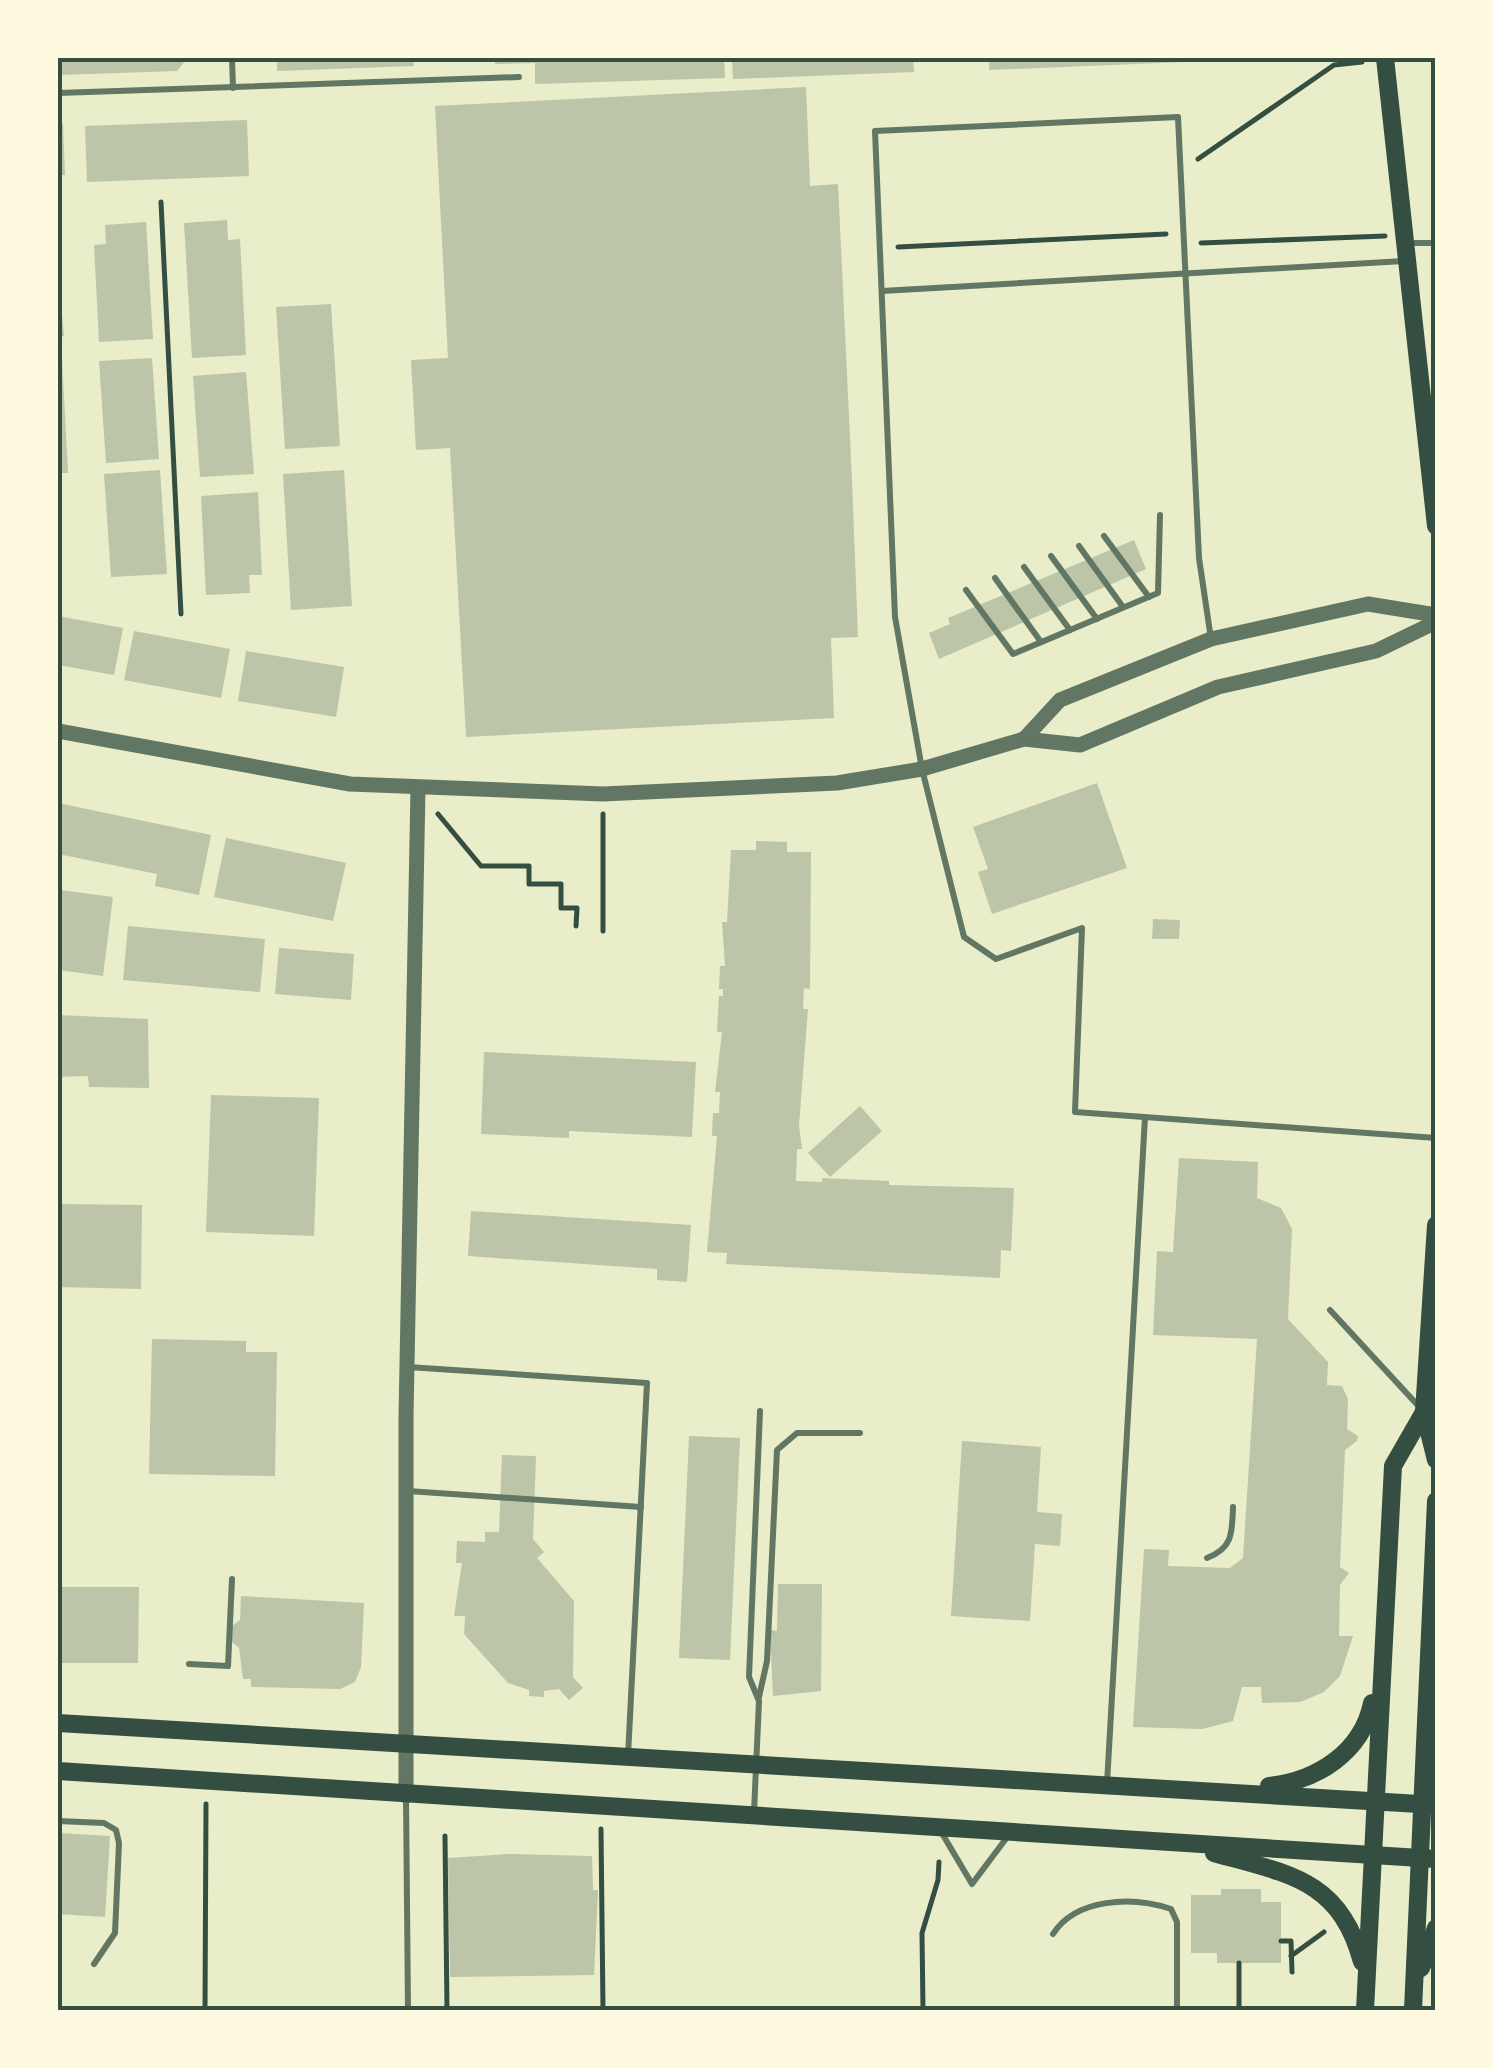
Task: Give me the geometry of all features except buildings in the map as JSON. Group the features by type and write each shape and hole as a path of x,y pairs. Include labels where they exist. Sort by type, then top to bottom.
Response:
{"main road":[{"path":"1385,58 1436,526"},
{"path":"1436,1225 1430,1413 1436,1460"},
{"path":"1365,2010 1393,1466 1430,1413"},
{"path":"1413,2010 1428,1859 1428,1666 1436,1501"},
{"path":"1204,1791 1298,1783 1340,1759 1367,1727 1384,1648"},
{"path":"1428,1666 1436,1690"},
{"path":"58,1724 1429,1804"},
{"path":"58,1771 1428,1859"},
{"path":"1180,1844 1299,1877 1331,1899 1352,1926 1367,1981"},
{"path":"1414,1988 1436,1928"}],"street":[{"path":"1024,739 1060,700 1211,639 1368,604 1436,618"},
{"path":"58,731 330,781 418,788 603,794 837,783 922,769 1024,739 1080,745 1218,687 1376,651 1436,618"},
{"path":"406,1796 405,1491 418,788"}],"lane":[{"path":"232,58 233,88"},
{"path":"58,93 519,77"},
{"path":"1211,639 1199,558 1178,117 875,130 895,617 922,769 964,937 996,959 1082,928 1074,1112 1436,1138"},
{"path":"882,292 1186,272 1436,244"},
{"path":"966,590 1013,654 1158,593 1160,514"},
{"path":"1104,536 1149,597"},
{"path":"1079,546 1123,607"},
{"path":"1052,556 1097,619"},
{"path":"1024,567 1070,630"},
{"path":"995,578 1042,642"},
{"path":"1106,1786 1144,1117"},
{"path":"1330,1310 1430,1413"},
{"path":"408,1367 647,1383 628,1757"},
{"path":"759,1701 749,1676 760,1410"},
{"path":"754,1817 759,1701 768,1661 777,1450 797,1433 860,1433"},
{"path":"405,1491 641,1507"},
{"path":"1207,1558 1224,1552 1232,1538 1234,1507"},
{"path":"189,1664 228,1666 232,1580"},
{"path":"406,1796 408,2010"},
{"path":"58,1821 104,1823 116,1830 119,1843 115,1932 94,1964"},
{"path":"940,1829 972,1884 1010,1833"},
{"path":"1053,1934 1061,1922 1085,1905 1170,1909 1176,1922 1176,2010"}],"path":[{"path":"1181,170 1334,66"},
{"path":"161,202 182,614"},
{"path":"880,248 1165,233 1209,245 1404,246"},
{"path":"418,788 481,866 528,866 528,884 561,884 561,908 577,908 576,926"},
{"path":"603,835 603,931"},
{"path":"205,2010 204,1836 208,1782"},
{"path":"601,1808 602,2010"},
{"path":"924,2010 922,1932 938,1880 940,1829"},
{"path":"445,1836 446,2010"},
{"path":"1291,1956 1327,1930"},
{"path":"1281,1941 1291,1941 1292,1972"},
{"path":"1239,1963 1239,2010"}]}
